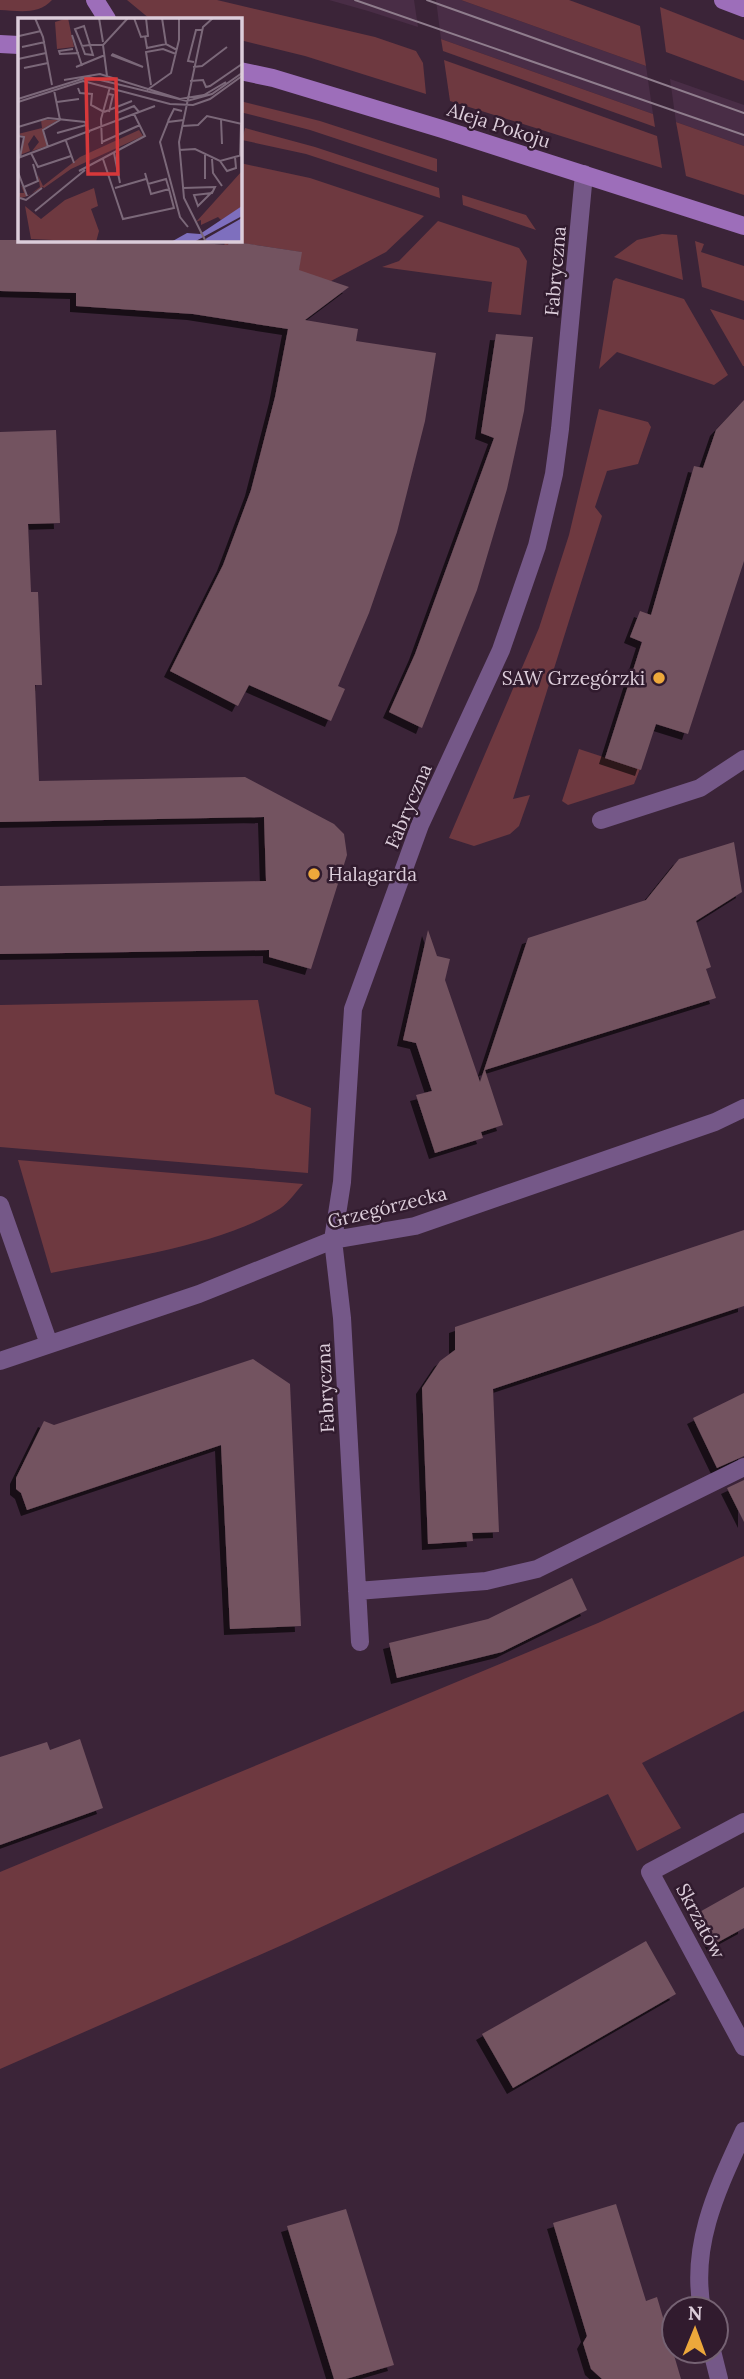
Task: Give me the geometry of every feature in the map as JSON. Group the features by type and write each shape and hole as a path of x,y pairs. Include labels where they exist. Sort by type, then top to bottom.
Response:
{"main road":[{"path":"95,0 106,18"},
{"path":"723,0 744,8"},
{"path":"0,44 18,45"},
{"name":"Aleja Pokoju","path":"242,71 272,78 584,174 744,226"}],"street":[{"name":"Fabryczna","path":"360,1642 342,1318 333,1240 342,1182 353,1009 420,825 501,650 525,587 544,520 562,416 584,174"},
{"path":"601,820 693,790 716,779 744,758"},
{"name":"Grzegórzecka","path":"0,1361 261,1272 333,1240 415,1226 715,1122 744,1108"},
{"path":"0,1205 49,1344"},
{"path":"357,1591 431,1588 486,1581 537,1569 744,1467"},
{"name":"Skrzatów","path":"744,1822 650,1872 744,2047"},
{"path":"701,2295 699,2264 703,2233 715,2196 744,2131"}],"shaded area":[{"path":"0,0 52,0 41,8 21,11 0,10"},
{"path":"127,0 217,0 375,37 416,51 423,63 426,94 305,56 242,40 242,18 149,18"},
{"path":"329,0 414,0 418,27 368,11"},
{"path":"436,0 461,0 646,66 653,114 441,39"},
{"path":"461,0 569,0 640,26 646,66"},
{"path":"660,7 744,40 744,81 666,52"},
{"path":"441,39 653,114 655,127 443,51"},
{"path":"444,60 657,136 662,168 450,101"},
{"path":"670,79 744,105 744,146 676,122"},
{"path":"242,102 320,121 437,159 437,172 310,130 242,113"},
{"path":"676,122 744,146 744,195 686,176"},
{"path":"245,128 315,147 439,188 440,198 306,154 242,140"},
{"path":"242,163 310,178 424,216 386,252 331,281 298,276 301,252 236,242 242,242"},
{"path":"462,195 526,215 536,230 463,205"},
{"path":"438,221 519,248 527,261 521,315 488,312 492,282 382,267 399,261"},
{"path":"662,234 677,235 683,280 614,257 637,240"},
{"path":"695,241 704,244 701,252 744,266 744,301 702,287"},
{"path":"616,278 684,299 728,375 714,385 617,352 599,369 613,281"},
{"path":"710,309 744,320 744,366 743,366"},
{"path":"599,409 648,422 651,427 638,464 607,471 595,507 602,516 513,799 530,795 519,826 510,834 474,846 449,838 539,628 569,535"},
{"path":"579,749 640,769 634,784 568,805 562,801"},
{"path":"258,1000 275,1094 311,1108 308,1173 0,1147 0,1005"},
{"path":"18,1160 303,1184 280,1209 225,1233 166,1250 51,1273"},
{"path":"744,1556 744,1711 642,1763 681,1828 637,1851 608,1794 289,1942 0,2069 0,1872 598,1623"}],"building":[{"path":"0,240 228,245 229,242 236,242 302,252 299,270 349,287 305,320 358,329 356,341 436,353 425,421 397,532 369,613 338,686 345,689 331,721 249,685 238,706 170,671 223,565 251,490 275,397 288,329 193,314 76,306 76,293 0,291"},
{"path":"496,334 533,337 524,411 507,489 477,590 422,728 389,712 415,654 494,438 481,433"},
{"path":"744,400 744,561 688,734 656,724 641,770 605,758 642,642 630,637 640,611 651,615 694,466 703,468 716,430"},
{"path":"56,430 60,523 28,524 31,592 38,592 42,685 35,685 39,781 245,777 334,824 344,834 347,855 311,969 269,957 269,950 0,954 0,886 266,881 264,817 0,822 0,432"},
{"path":"734,842 742,892 696,921 711,967 706,969 716,998 485,1070 503,1125 481,1132 483,1138 435,1153 416,1095 432,1091 416,1043 403,1040 428,930 437,956 450,959 445,980 480,1082 528,938 646,900 679,859"},
{"path":"744,1230 744,1306 493,1389 499,1532 472,1533 473,1541 428,1544 422,1388 440,1361 455,1350 455,1327"},
{"path":"253,1359 290,1384 301,1626 230,1629 221,1445 27,1510 21,1493 16,1489 16,1478 44,1421 54,1425"},
{"path":"744,1393 744,1456 717,1468 693,1418"},
{"path":"744,1480 744,1522 727,1488"},
{"path":"572,1578 587,1610 502,1652 397,1678 389,1643 488,1619"},
{"path":"80,1739 103,1808 0,1845 0,1757 47,1742 50,1750"},
{"path":"744,1887 744,1928 713,1945 696,1914"},
{"path":"646,1941 676,1994 513,2088 482,2034"},
{"path":"616,2204 646,2301 657,2297 660,2307 660,2365 677,2365 681,2379 602,2379 591,2369 583,2343 587,2336 553,2223"},
{"path":"346,2209 394,2365 346,2379 334,2379 287,2226"}],"tram line":[{"path":"355,0 744,135"},
{"path":"427,0 744,113"}],"place":[{"name":"SAW Grzegórzki","path":"659,678"},
{"name":"Halagarda","path":"314,874"}]}
